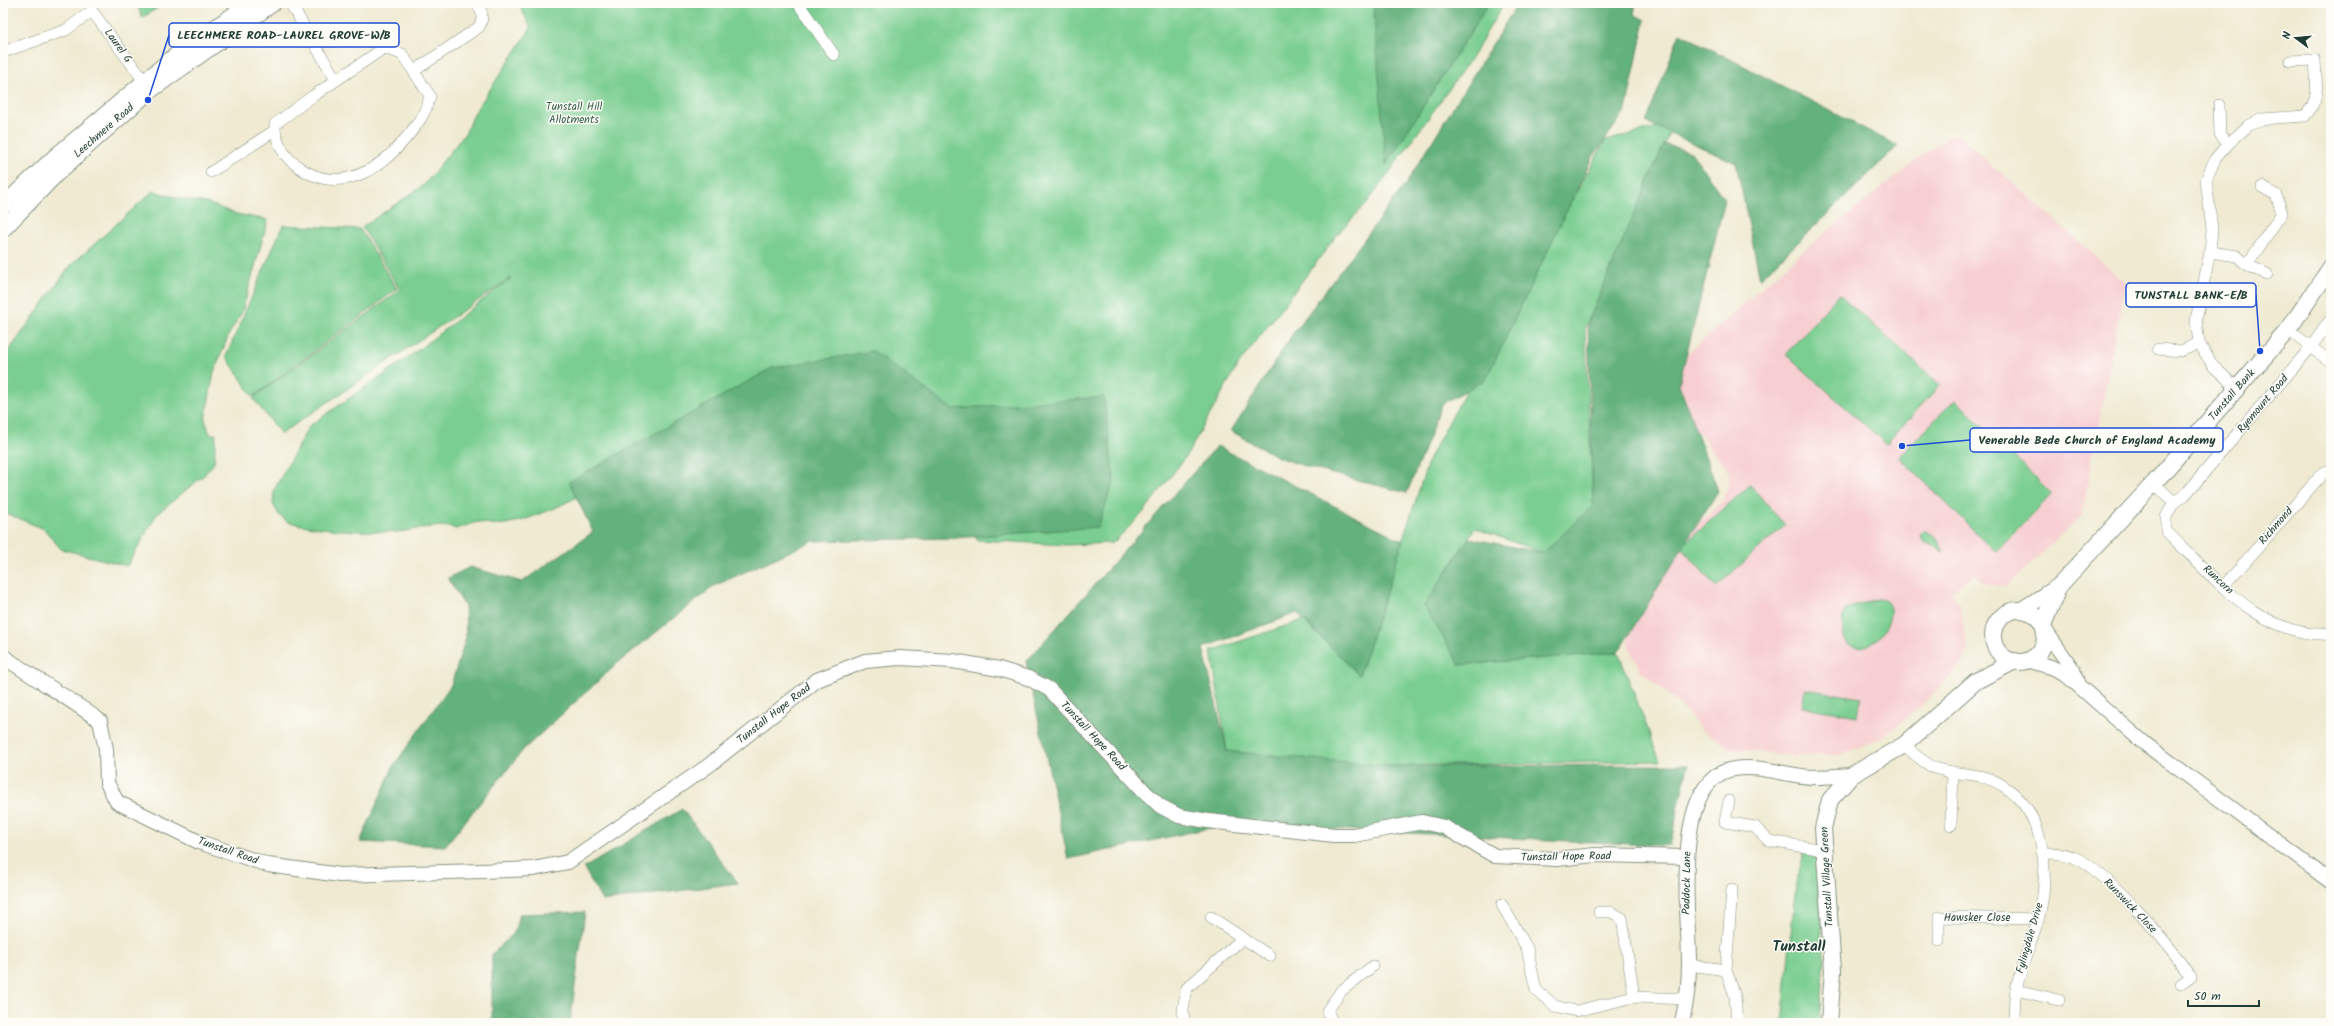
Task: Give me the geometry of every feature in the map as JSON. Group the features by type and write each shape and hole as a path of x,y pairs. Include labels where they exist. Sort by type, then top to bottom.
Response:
{"main road":[{"name":"Leechmere Road","path":"3,229 57,173 185,48 252,3"},
{"name":"Leechmere Road","path":"3,206 54,158 147,86 273,3"},
{"name":"Tunstall Bank","path":"2022,610 2059,586 2154,483 2288,330 2331,267"},
{"name":"Tunstall Bank","path":"2044,628 2059,586"},
{"path":"2012,610 2022,610 2029,612 2038,618 2044,628 2044,643 2038,653 2021,661 2001,654 1996,647 1993,635 1995,626 2003,615 2012,610"},
{"name":"Tunstall Village Green","path":"1829,1023 1833,971 1824,850 1825,817 1835,792 1852,775 1904,745 1976,681 1989,664 1996,647"},
{"name":"Tunstall Village Green","path":"1976,681 2021,661"}],"street":[{"path":"290,3 336,80"},
{"path":"414,71 478,27 483,19 482,11 476,3"},
{"path":"798,3 834,55"},
{"name":"Laurel G","path":"92,7 147,86"},
{"path":"3,52 66,30 92,7"},
{"path":"384,48 402,54 414,71 430,96 427,109 395,151 372,170 350,178 328,178 313,175 300,168 285,155 274,131 275,124 336,80 384,48"},
{"path":"2237,388 2213,366 2199,343 2196,320 2210,252 2212,228 2206,180 2215,159 2228,144 2248,126 2262,119 2306,116 2314,107 2317,95 2315,60 2290,61"},
{"path":"2219,105 2220,134 2228,144"},
{"path":"211,172 274,131"},
{"path":"2247,265 2282,213 2276,195 2262,187"},
{"path":"2210,252 2237,256 2247,265 2267,274"},
{"name":"Ryemount Road","path":"2174,502 2185,495 2311,347 2331,319"},
{"path":"2288,330 2331,362"},
{"path":"2158,349 2181,351 2199,343"},
{"name":"Richmond","path":"2224,586 2324,472 2331,471"},
{"path":"2154,483 2174,502"},
{"name":"Runcorn","path":"2174,502 2166,517 2166,531 2254,612 2274,624 2298,631 2331,634"},
{"path":"2044,628 2073,670 2078,684"},
{"name":"Tunstall Road","path":"3,656 42,684 74,702 100,721 106,748 107,783 117,802 199,842 268,865 340,875 482,871 546,866"},
{"name":"Tunstall Hope Road","path":"546,866 568,862 708,766 817,680 865,661 900,658 953,661 999,669 1035,682 1049,689 1145,792 1160,806 1179,816 1208,821 1334,835 1354,835 1422,822 1444,827 1495,856 1557,859 1595,855 1686,857"},
{"path":"2021,661 2051,666 2078,684 2109,714 2144,744 2331,882"},
{"name":"Fylingdale Drive","path":"1904,745 1924,762 1936,768 1984,777 2006,787 2031,813 2043,853 2043,887 2038,919 2016,990 2013,1023"},
{"name":"Paddock Lane","path":"1682,1023 1687,999 1689,965 1686,857 1700,795 1707,783 1715,776 1728,770 1742,768 1812,777 1852,775"},
{"path":"1951,825 1953,772"},
{"name":"Paddock Lane","path":"1812,777 1835,792"},
{"path":"1729,801 1725,822 1755,827 1769,841 1824,850"},
{"name":"Runswick Close","path":"2043,853 2066,854 2082,861 2119,892 2179,958 2191,977 2181,984"},
{"path":"1732,889 1726,970 1735,996 1737,1023"},
{"path":"1502,905 1527,948 1536,990 1555,1006 1576,1011 1634,997 1687,999"},
{"path":"1599,912 1611,912 1622,918 1634,997"},
{"path":"1211,917 1270,956"},
{"name":"Hawsker Close","path":"1939,941 1939,917 2038,919"},
{"path":"1184,1023 1183,1009 1187,988 1243,938"},
{"path":"1689,965 1726,970"},
{"path":"1333,1023 1327,1011 1341,991 1372,966"},
{"path":"2016,990 2059,1000"}],"shaded area":[{"path":"1958,135 2125,282 2082,516 2007,586 1991,585 1981,581 1974,574 1951,592 1959,603 1968,648 1965,661 1920,707 1882,737 1841,755 1794,756 1730,748 1703,731 1677,702 1640,670 1629,645 1625,620 1685,535 1722,502 1729,484 1729,472 1690,421 1679,394 1678,374 1684,357 1797,256 1919,158 1947,138"}],"green space":[{"path":"137,3 165,3 142,18"},
{"name":"Tunstall Hill Allotments","path":"518,3 1504,3 1472,57 1368,202 1341,230 1238,365 1187,455 1143,513 1113,543 1067,545 978,540 877,368 620,476 553,509 521,521 498,525 477,522 456,529 443,526 396,532 327,529 288,522 279,515 273,504 274,490 309,426 405,360 511,278 281,434 253,398 400,290 362,227 424,185 466,132 475,112 531,28"},
{"path":"1373,3 1489,3 1386,165"},
{"path":"1518,3 1636,3 1634,14 1645,20 1626,110 1592,158 1486,379 1442,404 1407,493 1310,468 1278,457 1231,431 1292,335 1405,185"},
{"path":"1680,33 1898,146 1760,279 1736,163 1646,122"},
{"path":"1673,123 1652,178 1585,328 1593,506 1543,553 1475,528 1424,606 1469,664 1618,652 1660,761 1230,769 1211,651 1303,620 1359,675 1430,456 1605,141"},
{"path":"1664,144 1691,152 1725,200 1679,384 1718,491 1618,652 1460,665 1424,606 1469,538 1543,553 1593,506 1588,322"},
{"path":"153,191 186,200 207,203 236,214 268,220 242,312 229,334 214,372 205,420 210,434 216,434 214,463 204,475 157,514 127,566 61,549 44,529 3,512 3,359 70,266"},
{"path":"283,225 360,229 397,289 253,397 226,356"},
{"path":"1839,294 1940,385 1886,444 1786,354"},
{"path":"873,351 952,409 1104,397 1114,481 1098,527 955,538 813,541 714,586 619,662 524,749 445,846 360,842 394,765 451,685 466,637 465,607 448,578 470,567 522,582 593,532 569,482 772,368"},
{"path":"1955,399 2052,494 1996,552 1899,457"},
{"path":"1217,446 1403,541 1359,675 1297,613 1203,648 1227,751 1391,766 1688,765 1670,846 1228,824 1068,859 1026,662"},
{"path":"1750,485 1785,525 1716,587 1681,547"},
{"path":"1925,530 1936,537 1944,552 1923,541 1920,535"},
{"path":"1877,599 1885,601 1889,606 1890,615 1888,624 1875,641 1866,646 1854,647 1849,645 1846,643 1842,626 1843,615 1846,609"},
{"path":"1805,689 1861,698 1858,716 1802,707"},
{"path":"682,809 738,883 602,901 584,868"},
{"path":"1805,850 1817,860 1824,956 1819,1023 1782,1023 1796,883"},
{"path":"585,912 570,1023 492,1023 492,954 514,933 519,914"}],"place":[{"name":"LEECHMERE ROAD-LAUREL GROVE-W/B","path":"148,100"},
{"name":"TUNSTALL BANK-E/B","path":"2260,351"},
{"name":"Venerable Bede Church of England Academy","path":"1902,446"}],"district":[{"name":"Tunstall","path":"1799,947"}]}
